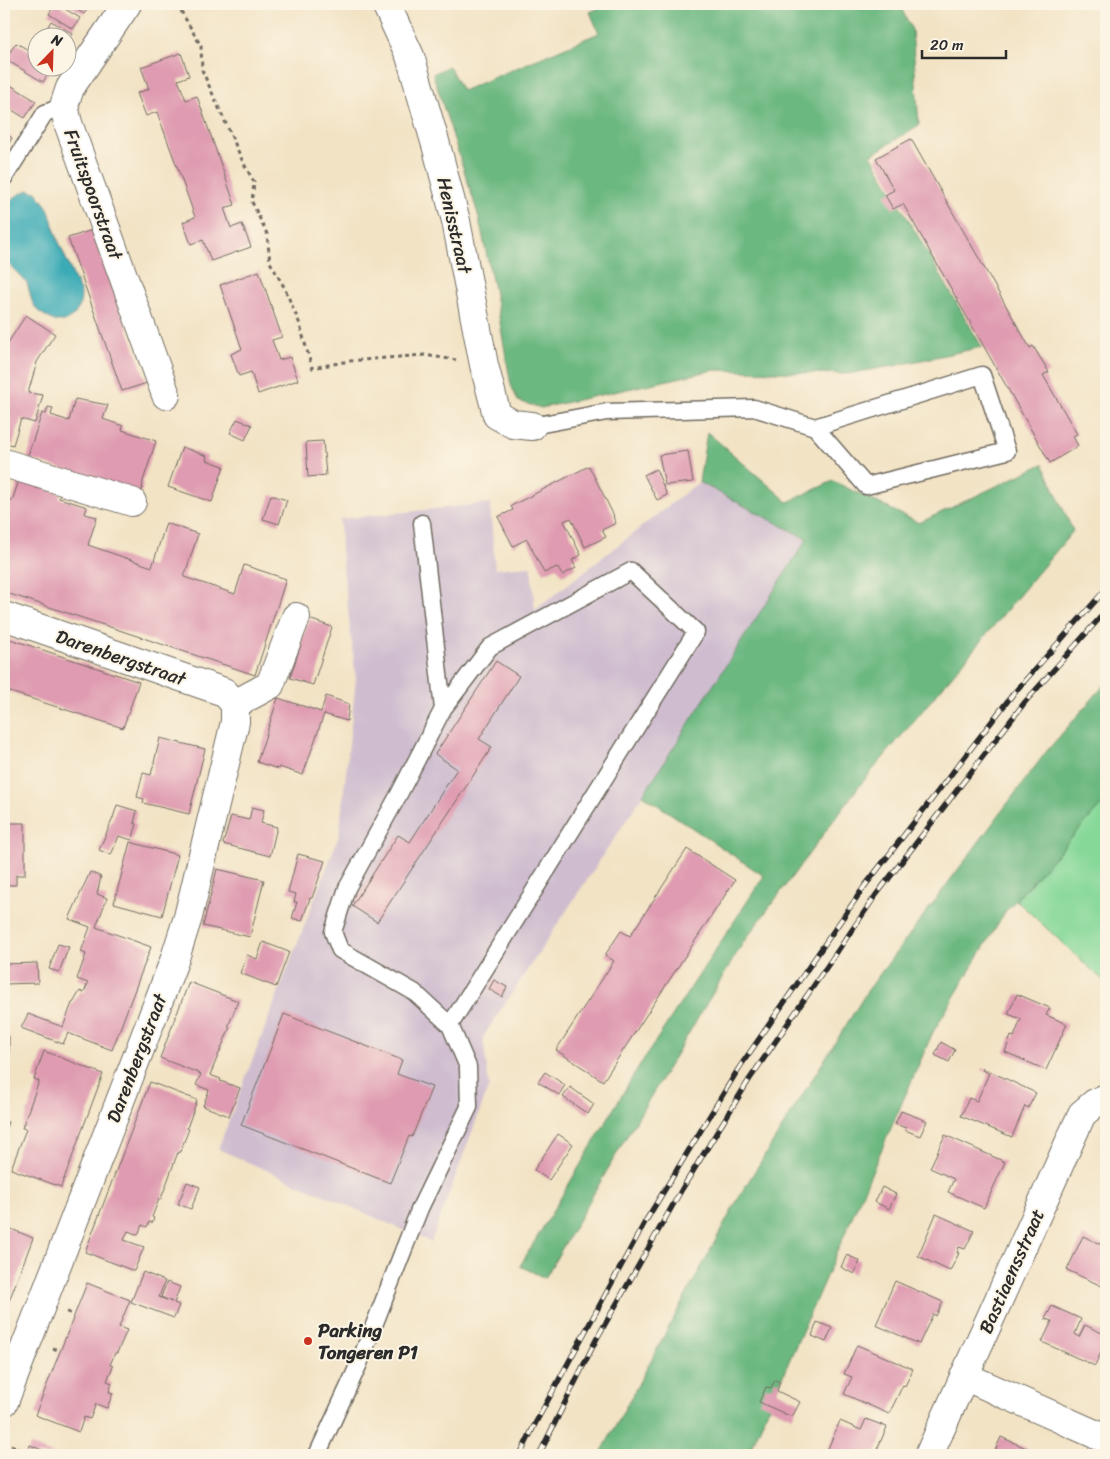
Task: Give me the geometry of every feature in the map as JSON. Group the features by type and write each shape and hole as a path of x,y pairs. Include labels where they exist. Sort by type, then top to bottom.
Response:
{"street":[{"name":"Fruitspoorstraat","path":"127,4 70,88 64,106 68,123 166,395"},
{"name":"Henisstraat","path":"386,4 410,56 436,146 456,221 484,364 497,415 513,424 532,426"},
{"path":"4,464 132,502"},
{"name":"Darenbergstraat","path":"4,616 224,692 234,704 235,722 188,916 174,961 4,1402"},
{"path":"234,704 270,685 296,617"},
{"name":"Bastiaensstraat","path":"930,1455 1082,1114 1095,1103 1106,1098"},
{"path":"964,1376 1106,1439"}],"lane":[{"path":"4,178 45,114 64,106"},
{"path":"532,426 607,412 754,408 814,427 866,486 1007,451 982,375 814,427"},
{"path":"422,523 443,709"},
{"path":"317,1455 358,1366 420,1208 469,1107 468,1067 450,1025 414,992 340,950 333,932 347,888 443,709 490,647 631,571 696,632 450,1025"}],"path":[{"path":"177,4 201,46 202,70 243,162 254,182 252,202 268,234 270,262 284,287 299,322 312,368 349,361 424,355 484,364"},
{"path":"11,1445 27,1452"}],"shaded area":[{"path":"699,482 807,539 643,795 483,1037 489,1086 431,1242 218,1149 339,836 356,679 341,550 340,519 490,503 495,569 531,566 535,610"}],"green space":[{"path":"608,4 899,4 912,30 919,125 871,155 982,347 846,374 714,370 541,408 518,401 511,385 495,294 478,214 433,74 449,66 462,91 599,33 590,12"},
{"path":"707,432 788,502 833,481 919,523 1043,464 1073,531 856,790 743,943 624,1141 545,1278 520,1266 638,1068 764,876 643,795 807,539 699,482"},
{"path":"1106,683 1106,809 1101,805 1005,912 933,1032 748,1455 600,1455 740,1195 868,990 1046,752"},
{"path":"1101,805 1106,809 1106,983 1016,900"}],"water":[{"path":"29,190 36,192 48,208 58,240 81,294 78,310 66,321 54,321 39,312 33,304 27,283 4,259 3,225 5,210 13,199"}],"building":[{"path":"55,4 57,4 80,18 74,28 71,28 49,14"},
{"path":"67,4 91,4 84,14"},
{"path":"51,21 63,28 47,28"},
{"path":"16,43 28,50 28,73 5,59"},
{"path":"181,53 189,76 178,80 186,100 197,96 235,205 224,208 231,228 242,224 251,247 211,261 203,240 191,244 183,222 195,217 188,197 157,112 146,116 137,93 149,89 141,67"},
{"path":"36,78 46,78 43,82"},
{"path":"4,81 36,101 25,118 4,105"},
{"path":"4,132 12,138 4,151"},
{"path":"911,139 1030,348 1033,346 1049,372 1043,375 1077,434 1073,436 1078,446 1050,463 903,204 893,209 885,195 894,190 876,158"},
{"path":"92,230 147,383 122,391 68,238"},
{"path":"259,271 282,337 272,340 279,360 290,357 298,380 258,394 251,372 239,376 231,354 242,349 220,285"},
{"path":"26,315 55,334 37,362 28,393 43,395 35,423 21,419 13,445 4,442 4,349"},
{"path":"75,399 108,405 103,419 123,426 122,430 156,441 143,481 142,491 138,493 27,458 42,413 46,414 48,407 53,408 51,415 69,421"},
{"path":"237,419 252,425 245,440 230,433"},
{"path":"323,441 326,475 308,477 306,442"},
{"path":"182,447 207,456 206,460 224,466 212,502 168,487"},
{"path":"688,451 693,482 665,485 659,455"},
{"path":"589,466 616,523 602,530 606,537 585,547 571,518 564,521 581,555 572,560 576,568 562,575 557,567 544,573 527,539 513,546 498,517 513,510 511,506"},
{"path":"656,469 667,495 657,500 644,475"},
{"path":"20,477 60,494 59,498 87,507 85,514 97,517 88,545 152,567 166,523 198,534 184,577 235,594 244,565 286,579 255,675 4,592 4,523 6,518 4,517 4,499 12,501"},
{"path":"271,495 287,500 279,524 263,519"},
{"path":"309,619 332,627 313,685 290,678"},
{"path":"4,637 139,682 123,728 4,690"},
{"path":"496,661 519,676 479,739 492,747 377,922 352,906 398,835 410,842 457,769 435,754"},
{"path":"326,696 349,704 347,721 324,714 303,775 257,762 278,698 321,712"},
{"path":"160,738 205,749 189,814 143,803 144,799 137,797 143,773 151,775"},
{"path":"117,805 137,811 134,823 137,824 132,840 119,836 111,855 99,850"},
{"path":"252,807 264,810 261,823 277,827 270,856 223,844 231,816 249,820"},
{"path":"4,823 25,823 25,875 16,875 16,885 4,885"},
{"path":"130,842 178,855 162,916 114,903"},
{"path":"687,849 735,880 603,1081 556,1050 614,961 605,955 621,931 630,936"},
{"path":"298,854 325,861 302,921 292,918 297,902 294,902 296,894 288,892"},
{"path":"217,869 264,880 250,937 203,926"},
{"path":"90,872 101,877 97,894 107,898 96,927 151,947 112,1050 68,1033 63,1044 21,1028 28,1014 63,1027 72,1003 80,991 84,993 88,983 77,979 86,954 81,952 90,927 69,919"},
{"path":"263,942 289,952 276,987 240,973 247,955 257,959"},
{"path":"58,944 69,947 59,972 49,969"},
{"path":"37,963 38,983 4,984 4,964"},
{"path":"494,980 507,987 502,997 489,989"},
{"path":"189,982 238,1001 228,1027 230,1027 210,1075 221,1079 220,1081 240,1088 229,1116 203,1106 209,1090 196,1085 201,1074 160,1058"},
{"path":"1017,994 1050,1008 1046,1015 1067,1024 1046,1070 1005,1052 1011,1036 1014,1037 1021,1019 1008,1014"},
{"path":"284,1014 402,1060 397,1074 432,1087 412,1137 409,1136 390,1183 241,1125"},
{"path":"4,1036 9,1036 9,1054 4,1054"},
{"path":"941,1042 955,1050 949,1062 935,1055"},
{"path":"44,1051 103,1074 61,1187 11,1169 26,1129 22,1128 39,1081 34,1079"},
{"path":"983,1068 1036,1093 1028,1108 1025,1106 1012,1137 961,1116 969,1098 977,1101 989,1073 982,1070"},
{"path":"545,1072 565,1085 559,1095 538,1082"},
{"path":"150,1082 197,1100 187,1128 189,1129 180,1152 178,1152 161,1199 159,1199 152,1217 154,1218 152,1223 149,1222 147,1227 142,1225 138,1235 128,1231 124,1240 144,1247 134,1271 85,1252"},
{"path":"570,1087 594,1104 588,1114 563,1097"},
{"path":"901,1111 927,1121 920,1136 895,1124"},
{"path":"4,1121 8,1122 4,1133"},
{"path":"558,1134 573,1144 549,1180 534,1170"},
{"path":"945,1135 1005,1162 984,1208 948,1192 954,1179 930,1168"},
{"path":"187,1182 200,1187 191,1209 178,1204"},
{"path":"882,1187 896,1194 889,1209 875,1202"},
{"path":"936,1214 974,1231 965,1249 959,1247 957,1253 959,1253 950,1271 918,1256"},
{"path":"4,1226 33,1238 4,1314"},
{"path":"1083,1236 1106,1247 1106,1288 1067,1270"},
{"path":"847,1255 860,1261 854,1274 841,1267"},
{"path":"143,1272 165,1281 159,1297 172,1302 161,1297 167,1282 180,1287 174,1303 179,1305 174,1318 131,1302"},
{"path":"895,1281 943,1302 936,1316 933,1314 919,1344 876,1325"},
{"path":"87,1283 130,1300 119,1327 127,1330 110,1365 113,1366 107,1381 112,1383 109,1392 113,1393 107,1408 96,1404 90,1419 84,1417 79,1432 35,1415"},
{"path":"1052,1306 1081,1319 1075,1334 1079,1337 1085,1325 1106,1335 1106,1341 1095,1366 1042,1342 1052,1321 1045,1319"},
{"path":"817,1322 832,1328 826,1342 812,1336"},
{"path":"857,1345 913,1369 889,1414 844,1394 852,1377 844,1374"},
{"path":"775,1380 780,1382 777,1391 800,1402 792,1417 759,1402 766,1387 771,1388"},
{"path":"866,1419 887,1427 875,1454 870,1452 868,1455 825,1455 840,1421 861,1430"},
{"path":"1001,1437 1042,1455 993,1455"},
{"path":"30,1445 54,1455 26,1455"}],"railway":[{"path":"520,1455 536,1422 645,1222 739,1068 864,887 1013,694 1106,589"},
{"path":"539,1455 596,1340 682,1189 749,1080 876,895 1025,702 1106,611"}],"place":[{"name":"Parking Tongeren P1","path":"308,1341"}]}
